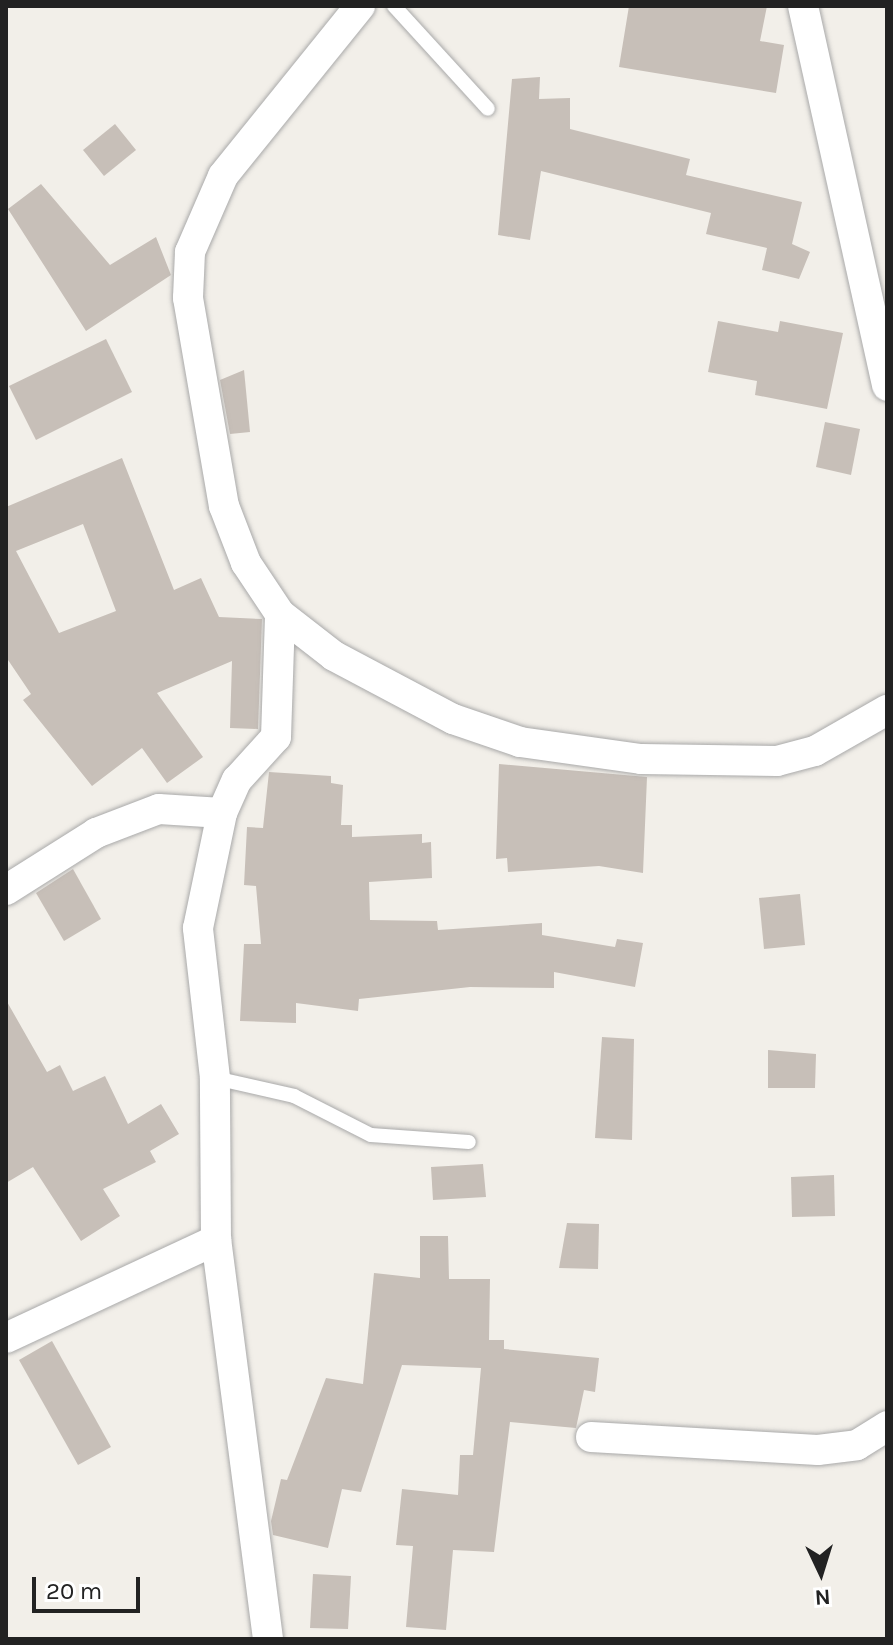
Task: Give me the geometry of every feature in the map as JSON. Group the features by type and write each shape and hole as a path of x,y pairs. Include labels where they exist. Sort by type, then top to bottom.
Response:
{"street":[{"path":"360,6 223,176 190,252 188,298 224,506 246,563 280,614 334,656 453,719 520,742 641,759 777,761 815,751 887,710"},
{"path":"803,6 874,270 887,386"},
{"path":"268,1639 216,1240 215,1078 198,928 222,813 237,780 276,737 280,614"},
{"path":"6,890 96,833 159,809 222,813"},
{"path":"6,1338 216,1240"},
{"path":"591,1437 818,1450 857,1445 887,1426"}],"lane":[{"path":"394,6 488,109"},
{"path":"215,1078 294,1096 371,1135 469,1142"}],"building":[{"path":"629,6 767,6 760,41 784,45 776,93 619,67"},
{"path":"540,77 539,99 570,98 570,129 690,159 686,175 802,202 792,244 810,252 799,279 762,270 767,248 706,234 711,213 541,171 530,240 498,235 512,79"},
{"path":"115,124 136,150 104,176 83,150"},
{"path":"41,184 110,265 156,237 171,275 86,331 8,209"},
{"path":"718,321 778,332 780,321 843,333 827,409 755,395 757,381 708,372"},
{"path":"106,339 132,392 36,440 9,386"},
{"path":"244,370 250,432 230,434 220,380"},
{"path":"825,422 860,429 851,475 816,467"},
{"path":"122,458 174,590 201,578 219,617 262,619 258,729 230,728 232,661 157,693 203,757 167,783 142,748 92,786 23,700 31,694 6,657 6,507","holes":["83,524 116,611 59,633 16,551"]},
{"path":"499,764 647,777 643,873 599,866 508,872 507,858 496,859"},
{"path":"269,772 331,776 331,783 343,785 341,825 352,825 352,837 422,834 422,843 431,842 432,878 369,882 370,920 437,921 438,930 542,923 542,935 615,947 617,939 643,943 635,987 554,972 554,988 470,987 359,999 358,1011 296,1003 296,1023 240,1021 244,944 261,944 256,886 244,885 247,827 263,828"},
{"path":"73,869 101,919 64,941 36,893"},
{"path":"800,894 805,945 764,949 759,898"},
{"path":"6,1000 47,1072 60,1065 73,1091 105,1076 128,1124 161,1104 179,1134 150,1151 156,1162 103,1189 120,1216 81,1241 33,1167 6,1183"},
{"path":"602,1037 634,1039 632,1140 595,1138"},
{"path":"768,1050 816,1054 815,1088 768,1088"},
{"path":"483,1164 486,1197 433,1200 431,1167"},
{"path":"834,1175 835,1216 792,1217 791,1177"},
{"path":"567,1223 599,1224 598,1269 559,1268"},
{"path":"420,1236 448,1236 449,1279 490,1279 489,1340 504,1340 504,1349 599,1358 595,1392 584,1390 576,1428 510,1422 494,1552 453,1550 446,1630 406,1627 413,1546 396,1545 402,1489 458,1495 460,1455 473,1455 481,1368 402,1365 361,1492 342,1489 328,1548 273,1535 271,1521 281,1479 287,1480 326,1378 363,1384 374,1273 420,1278"},
{"path":"52,1341 111,1447 78,1465 19,1360"},
{"path":"313,1574 351,1576 348,1629 310,1628"}]}
